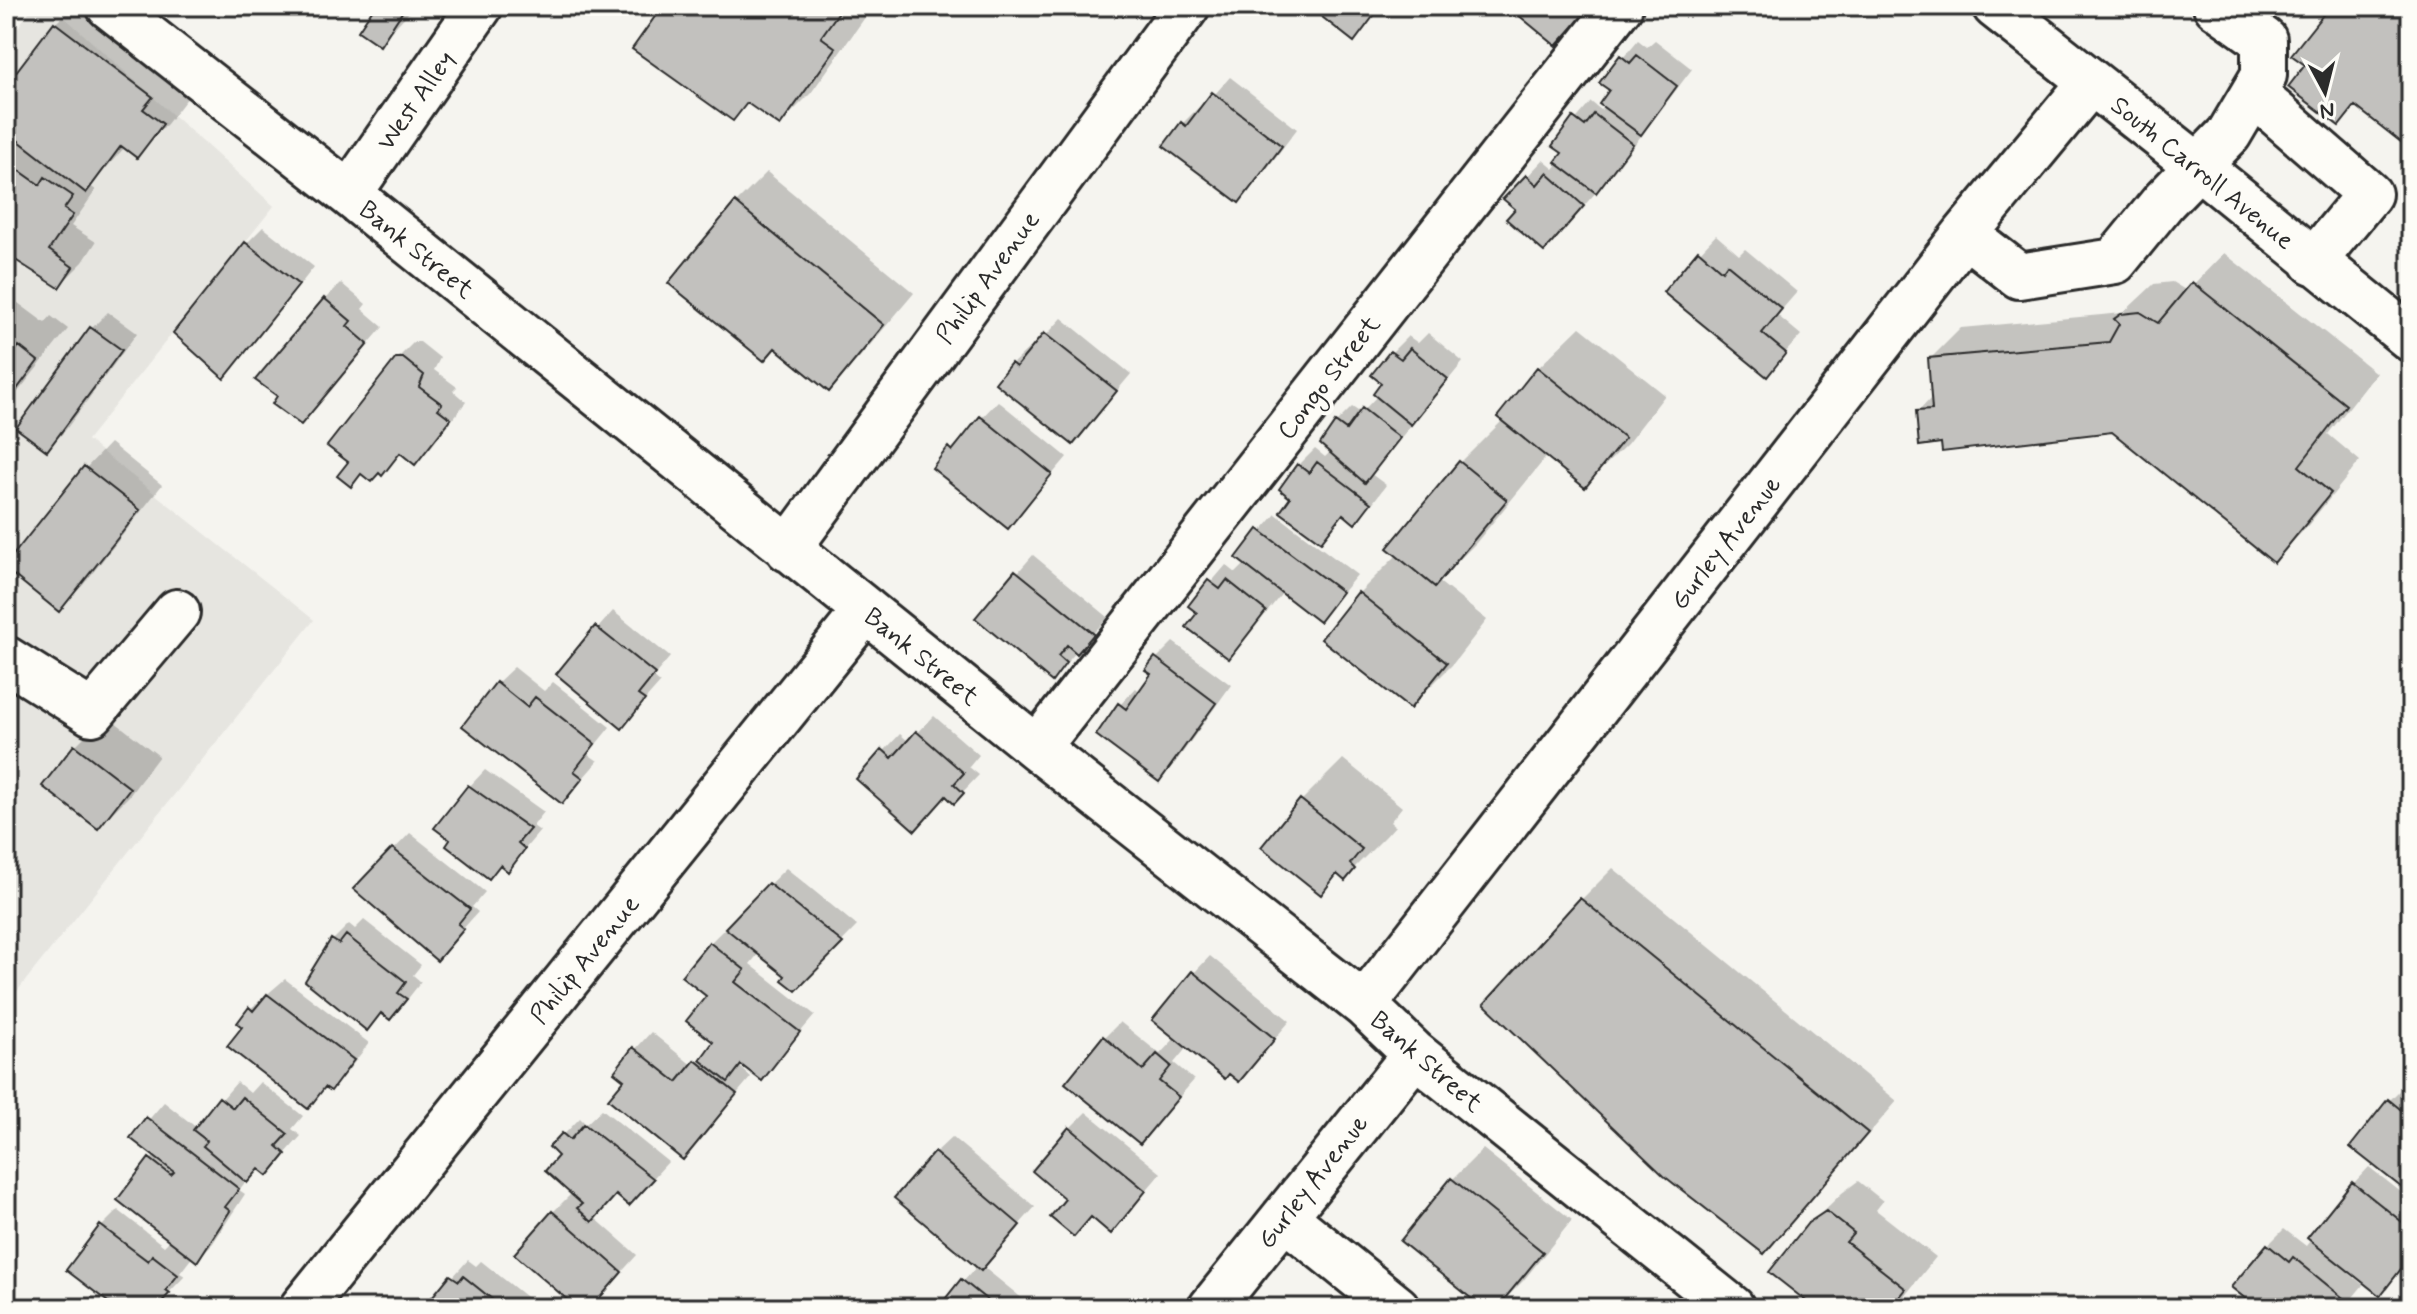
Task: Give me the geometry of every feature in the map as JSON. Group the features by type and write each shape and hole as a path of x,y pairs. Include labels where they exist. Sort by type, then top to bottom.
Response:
{"street":[{"name":"Bank Street","path":"109,6 349,194 1037,748 1364,1005 1415,1054 1732,1308"},
{"name":"West Alley","path":"349,194 480,6"},
{"name":"Philip Avenue","path":"788,549 1187,6"},
{"name":"Congo Street","path":"1037,748 1620,6"},
{"name":"South Carroll Avenue","path":"1995,6 2411,339"},
{"path":"1965,234 2019,276 2115,261 2164,201 2229,134 2264,75 2264,40 2216,6"},
{"name":"Gurley Avenue","path":"1364,1005 1965,234 2091,82"},
{"path":"2254,94 2369,194 2313,262"},
{"name":"Philip Avenue","path":"302,1308 866,610"},
{"path":"6,659 92,713 177,612"},
{"name":"Gurley Avenue","path":"1211,1308 1415,1054"},
{"path":"1284,1217 1397,1308"}],"shaded area":[{"path":"33,6 52,6 274,206 87,440 314,620 6,1005 6,44"}],"building":[{"path":"367,6 406,6 380,46 358,31 372,10"},
{"path":"658,6 843,6 821,37 836,48 780,126 747,103 733,121 632,49 661,8"},
{"path":"1308,6 1381,6 1354,42"},
{"path":"1513,6 1591,7 1556,46 1511,9"},
{"path":"2330,6 2411,6 2411,150 2355,106 2339,126 2288,87 2305,65 2291,55"},
{"path":"54,22 153,97 143,109 163,124 137,158 121,146 86,193 6,131 6,85"},
{"path":"1620,55 1630,63 1637,55 1677,86 1641,135 1599,104 1609,90 1599,83"},
{"path":"1212,92 1282,146 1239,203 1163,146 1181,122 1186,126"},
{"path":"1594,114 1633,144 1596,193 1555,162 1562,153 1552,146 1573,117 1585,126"},
{"path":"6,161 40,185 45,177 73,196 64,209 73,215 49,250 73,267 59,288 6,254"},
{"path":"1547,173 1584,206 1544,252 1506,219 1515,209 1503,199 1526,175 1537,185"},
{"path":"735,202 884,325 829,392 775,348 764,361 668,283"},
{"path":"245,242 299,285 224,379 173,333"},
{"path":"1698,250 1722,271 1727,264 1782,309 1762,333 1786,353 1767,377 1663,292"},
{"path":"2192,282 2346,405 2299,466 2331,493 2274,563 2112,432 1942,452 1941,443 1919,446 1916,411 1932,410 1928,358 2109,342 2119,324 2114,319 2121,314 2140,312 2158,323"},
{"path":"324,298 351,321 347,326 368,344 301,425 272,404 277,396 255,380"},
{"path":"90,327 122,350 47,451 16,428"},
{"path":"1044,333 1117,391 1073,445 995,383 1011,363 1016,367"},
{"path":"19,346 38,361 6,404 6,348 13,354"},
{"path":"1410,348 1448,379 1411,425 1373,394 1381,383 1371,375 1390,351 1401,359"},
{"path":"396,358 403,358 424,375 419,387 442,404 438,409 451,419 415,465 400,453 382,476 379,473 371,482 361,474 351,487 337,476 348,462 327,446"},
{"path":"1537,367 1625,438 1585,488 1497,417"},
{"path":"1362,408 1400,438 1365,483 1320,444 1335,422 1346,430"},
{"path":"980,416 1052,474 1008,529 932,468 948,447 952,451"},
{"path":"1459,461 1507,500 1435,587 1387,548"},
{"path":"1317,462 1371,503 1355,524 1343,514 1321,542 1280,512 1290,498 1279,489 1297,464 1309,473"},
{"path":"84,466 140,510 59,612 6,569 6,564"},
{"path":"1258,529 1342,592 1319,622 1236,558"},
{"path":"1015,570 1094,634 1077,654 1067,645 1058,656 1066,663 1052,682 975,618"},
{"path":"1208,580 1220,589 1227,580 1266,611 1229,659 1186,627 1197,613 1188,606"},
{"path":"1358,592 1447,663 1410,709 1321,639"},
{"path":"595,626 655,674 638,695 645,700 622,729 556,674"},
{"path":"1155,657 1216,703 1159,782 1096,735 1118,703 1126,709 1151,674 1145,670"},
{"path":"496,682 527,707 535,697 595,744 574,771 583,778 562,804 462,726"},
{"path":"916,731 964,773 954,784 964,793 954,804 946,796 915,831 856,779 882,749 892,758"},
{"path":"74,745 130,788 98,829 42,786"},
{"path":"468,785 530,829 518,843 525,849 508,872 500,865 489,879 446,846 450,840 434,828"},
{"path":"1300,799 1362,849 1350,864 1355,869 1345,881 1337,874 1321,895 1261,847"},
{"path":"392,848 470,909 458,924 464,929 437,961 353,889"},
{"path":"768,883 843,943 796,991 782,980 785,976 725,928"},
{"path":"1580,898 1868,1133 1764,1254 1664,1176 1484,1004"},
{"path":"346,935 406,982 398,993 407,999 390,1020 381,1013 367,1031 305,981 331,939 339,944"},
{"path":"709,942 745,970 735,982 800,1032 762,1081 741,1065 728,1082 700,1060 713,1042 686,1021 706,996 681,976"},
{"path":"1192,971 1275,1039 1239,1082 1229,1074 1225,1079 1152,1020"},
{"path":"267,994 354,1060 331,1091 325,1087 308,1109 227,1046 242,1027 237,1023 249,1007 253,1011"},
{"path":"1103,1036 1143,1070 1157,1054 1171,1066 1159,1081 1179,1097 1140,1144 1065,1083"},
{"path":"633,1047 677,1082 695,1060 737,1094 683,1160 608,1099 624,1080 614,1072"},
{"path":"219,1097 233,1108 242,1097 288,1134 277,1146 286,1154 268,1176 259,1169 247,1183 203,1146 207,1141 193,1130"},
{"path":"2388,1099 2411,1118 2411,1195 2350,1147"},
{"path":"146,1117 239,1189 225,1207 230,1211 197,1262 117,1200 149,1158 171,1175 174,1172 130,1138"},
{"path":"584,1124 654,1179 629,1206 616,1195 592,1222 577,1208 582,1204 545,1171 558,1156 549,1147 562,1133 570,1140"},
{"path":"1069,1127 1146,1191 1111,1234 1091,1217 1074,1237 1050,1217 1065,1199 1032,1171"},
{"path":"934,1152 1020,1225 981,1271 894,1198"},
{"path":"1451,1178 1543,1252 1497,1308 1483,1308 1400,1241"},
{"path":"2352,1182 2411,1229 2411,1262 2408,1260 2380,1296 2307,1238"},
{"path":"552,1211 622,1272 591,1308 577,1308 514,1254"},
{"path":"1826,1211 1854,1233 1846,1242 1906,1289 1891,1308 1815,1308 1769,1272 1808,1223"},
{"path":"100,1225 148,1261 152,1255 178,1275 166,1290 170,1293 156,1308 116,1308 66,1270"},
{"path":"2267,1244 2289,1262 2293,1257 2348,1302 2344,1308 2257,1308 2231,1287"},
{"path":"450,1275 459,1281 463,1276 503,1308 423,1308"},
{"path":"961,1279 997,1308 938,1308"}]}
